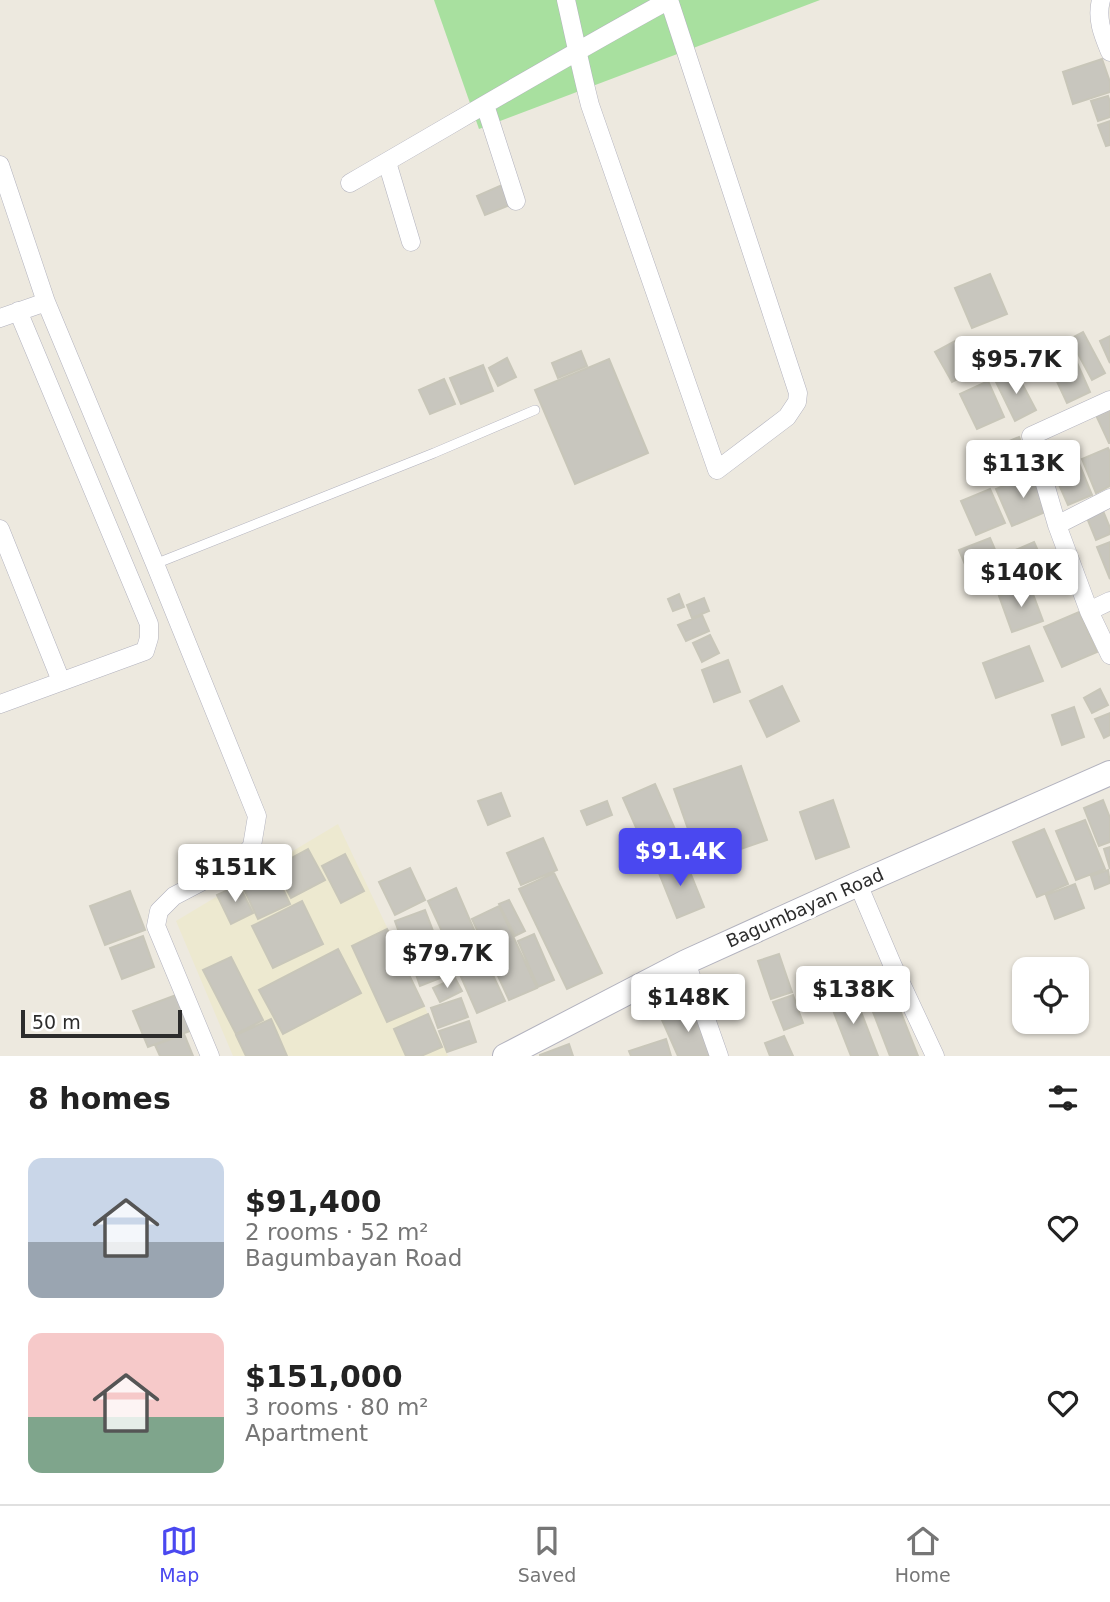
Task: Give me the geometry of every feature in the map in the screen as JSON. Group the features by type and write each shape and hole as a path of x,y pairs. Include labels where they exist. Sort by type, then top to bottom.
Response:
{"street":[{"path":"349,183 578,50 668,0 798,393 797,402 787,417 717,470 590,105 578,50 566,0"},
{"path":"1101,0 1098,8 1100,27 1110,52"},
{"path":"485,105 516,201"},
{"path":"387,162 411,242"},
{"path":"0,165 46,302 257,816 252,846 239,862 174,896 159,911 156,926 210,1056"},
{"path":"0,318 46,302"},
{"path":"0,704 145,651 149,638 149,624 18,312"},
{"path":"1110,400 1031,436 1056,525 1089,611 1110,655"},
{"path":"1056,525 1110,498"},
{"path":"0,529 61,681"},
{"path":"1089,611 1110,601"},
{"name":"Bagumbayan Road","path":"505,1056 533,1049 686,962 1110,773"},
{"path":"858,884 935,1056"},
{"path":"686,962 719,1056"}],"lane":[{"path":"155,564 535,410"}],"shaded area":[{"path":"338,824 448,1056 233,1056 176,921"}],"green space":[{"path":"434,0 820,0 479,129"}],"building":[{"path":"1102,59 1110,82 1110,92 1073,104 1063,72"},
{"path":"1108,96 1110,117 1098,121 1091,101"},
{"path":"1110,121 1110,145 1106,146 1098,125"},
{"path":"502,185 510,205 485,215 477,196"},
{"path":"990,274 1007,314 972,328 955,288"},
{"path":"1083,332 1105,373 1092,380 1070,339"},
{"path":"1110,336 1110,363 1100,341"},
{"path":"955,341 973,371 952,382 935,352"},
{"path":"1070,347 1090,392 1067,403 1046,358"},
{"path":"581,351 587,366 558,378 552,363"},
{"path":"507,358 516,377 498,386 489,368"},
{"path":"609,359 648,453 575,484 535,390"},
{"path":"483,365 493,391 461,404 450,378"},
{"path":"1016,372 1036,410 1015,421 996,382"},
{"path":"444,379 455,404 430,414 419,390"},
{"path":"988,381 1004,417 977,429 960,394"},
{"path":"1110,407 1110,443 1109,443 1095,413"},
{"path":"1019,437 1032,469 1002,482 988,450"},
{"path":"1108,448 1110,486 1096,493 1082,459"},
{"path":"1078,461 1092,495 1068,505 1053,471"},
{"path":"1034,473 1050,510 1012,526 996,489"},
{"path":"990,489 1005,523 976,535 961,501"},
{"path":"1101,506 1110,534 1096,540 1085,513"},
{"path":"990,538 1005,573 974,586 959,550"},
{"path":"1034,542 1047,571 1017,584 1004,555"},
{"path":"1110,542 1110,579 1097,547"},
{"path":"1030,586 1043,621 1012,632 999,596"},
{"path":"679,594 684,607 673,611 668,599"},
{"path":"704,598 709,611 692,618 687,605"},
{"path":"1079,612 1097,652 1062,667 1044,627"},
{"path":"702,615 709,631 686,641 678,625"},
{"path":"710,635 719,653 702,662 693,643"},
{"path":"1029,646 1043,681 996,698 983,663"},
{"path":"728,660 740,692 714,702 702,670"},
{"path":"782,686 799,721 767,737 750,701"},
{"path":"1100,689 1108,705 1092,713 1084,698"},
{"path":"1074,707 1084,737 1062,745 1052,715"},
{"path":"1110,713 1110,735 1104,738 1095,719"},
{"path":"741,766 767,840 700,863 674,789"},
{"path":"655,784 685,852 653,866 623,798"},
{"path":"501,793 510,816 488,825 478,801"},
{"path":"833,800 849,847 816,859 800,812"},
{"path":"1103,800 1110,818 1110,842 1099,846 1084,808"},
{"path":"607,801 612,815 587,825 581,811"},
{"path":"1085,820 1105,869 1076,880 1056,831"},
{"path":"1044,829 1068,884 1037,897 1013,842"},
{"path":"543,838 557,870 521,885 507,853"},
{"path":"1110,847 1110,869 1104,849"},
{"path":"308,849 325,880 291,898 275,867"},
{"path":"345,854 364,891 341,903 322,866"},
{"path":"684,857 704,907 677,918 657,868"},
{"path":"410,868 425,900 395,915 379,882"},
{"path":"274,870 290,904 258,919 242,885"},
{"path":"1108,870 1110,883 1095,889 1091,876"},
{"path":"554,873 602,973 567,989 519,889"},
{"path":"1075,884 1084,908 1055,919 1046,895"},
{"path":"239,885 253,913 231,924 217,895"},
{"path":"456,888 478,939 451,951 428,901"},
{"path":"130,891 145,930 105,945 90,906"},
{"path":"509,900 525,931 515,936 499,904"},
{"path":"302,901 323,944 273,968 252,926"},
{"path":"499,906 537,988 509,1000 472,919"},
{"path":"425,910 438,944 407,955 395,921"},
{"path":"387,929 424,1006 387,1022 352,946"},
{"path":"534,934 554,980 538,987 518,941"},
{"path":"143,936 154,967 122,979 110,948"},
{"path":"443,948 453,973 420,986 411,960"},
{"path":"338,949 361,993 283,1034 259,990"},
{"path":"779,954 792,992 771,999 758,961"},
{"path":"231,957 263,1020 236,1034 203,970"},
{"path":"485,958 505,1001 477,1013 458,970"},
{"path":"887,977 918,1056 890,1056 863,986"},
{"path":"455,978 462,991 440,1002 433,988"},
{"path":"853,991 878,1056 851,1056 829,1000"},
{"path":"176,995 190,1031 148,1047 133,1011"},
{"path":"793,995 803,1023 784,1030 773,1002"},
{"path":"461,998 468,1017 438,1028 431,1008"},
{"path":"694,1006 715,1056 678,1056 662,1020"},
{"path":"428,1014 442,1047 421,1056 406,1056 394,1029"},
{"path":"271,1019 287,1056 246,1056 236,1035"},
{"path":"469,1021 476,1042 447,1052 439,1031"},
{"path":"184,1034 193,1056 160,1056 155,1045"},
{"path":"784,1036 793,1056 770,1056 765,1043"},
{"path":"666,1039 671,1056 631,1056 629,1051"},
{"path":"569,1044 573,1056 540,1056 540,1055"}]}
